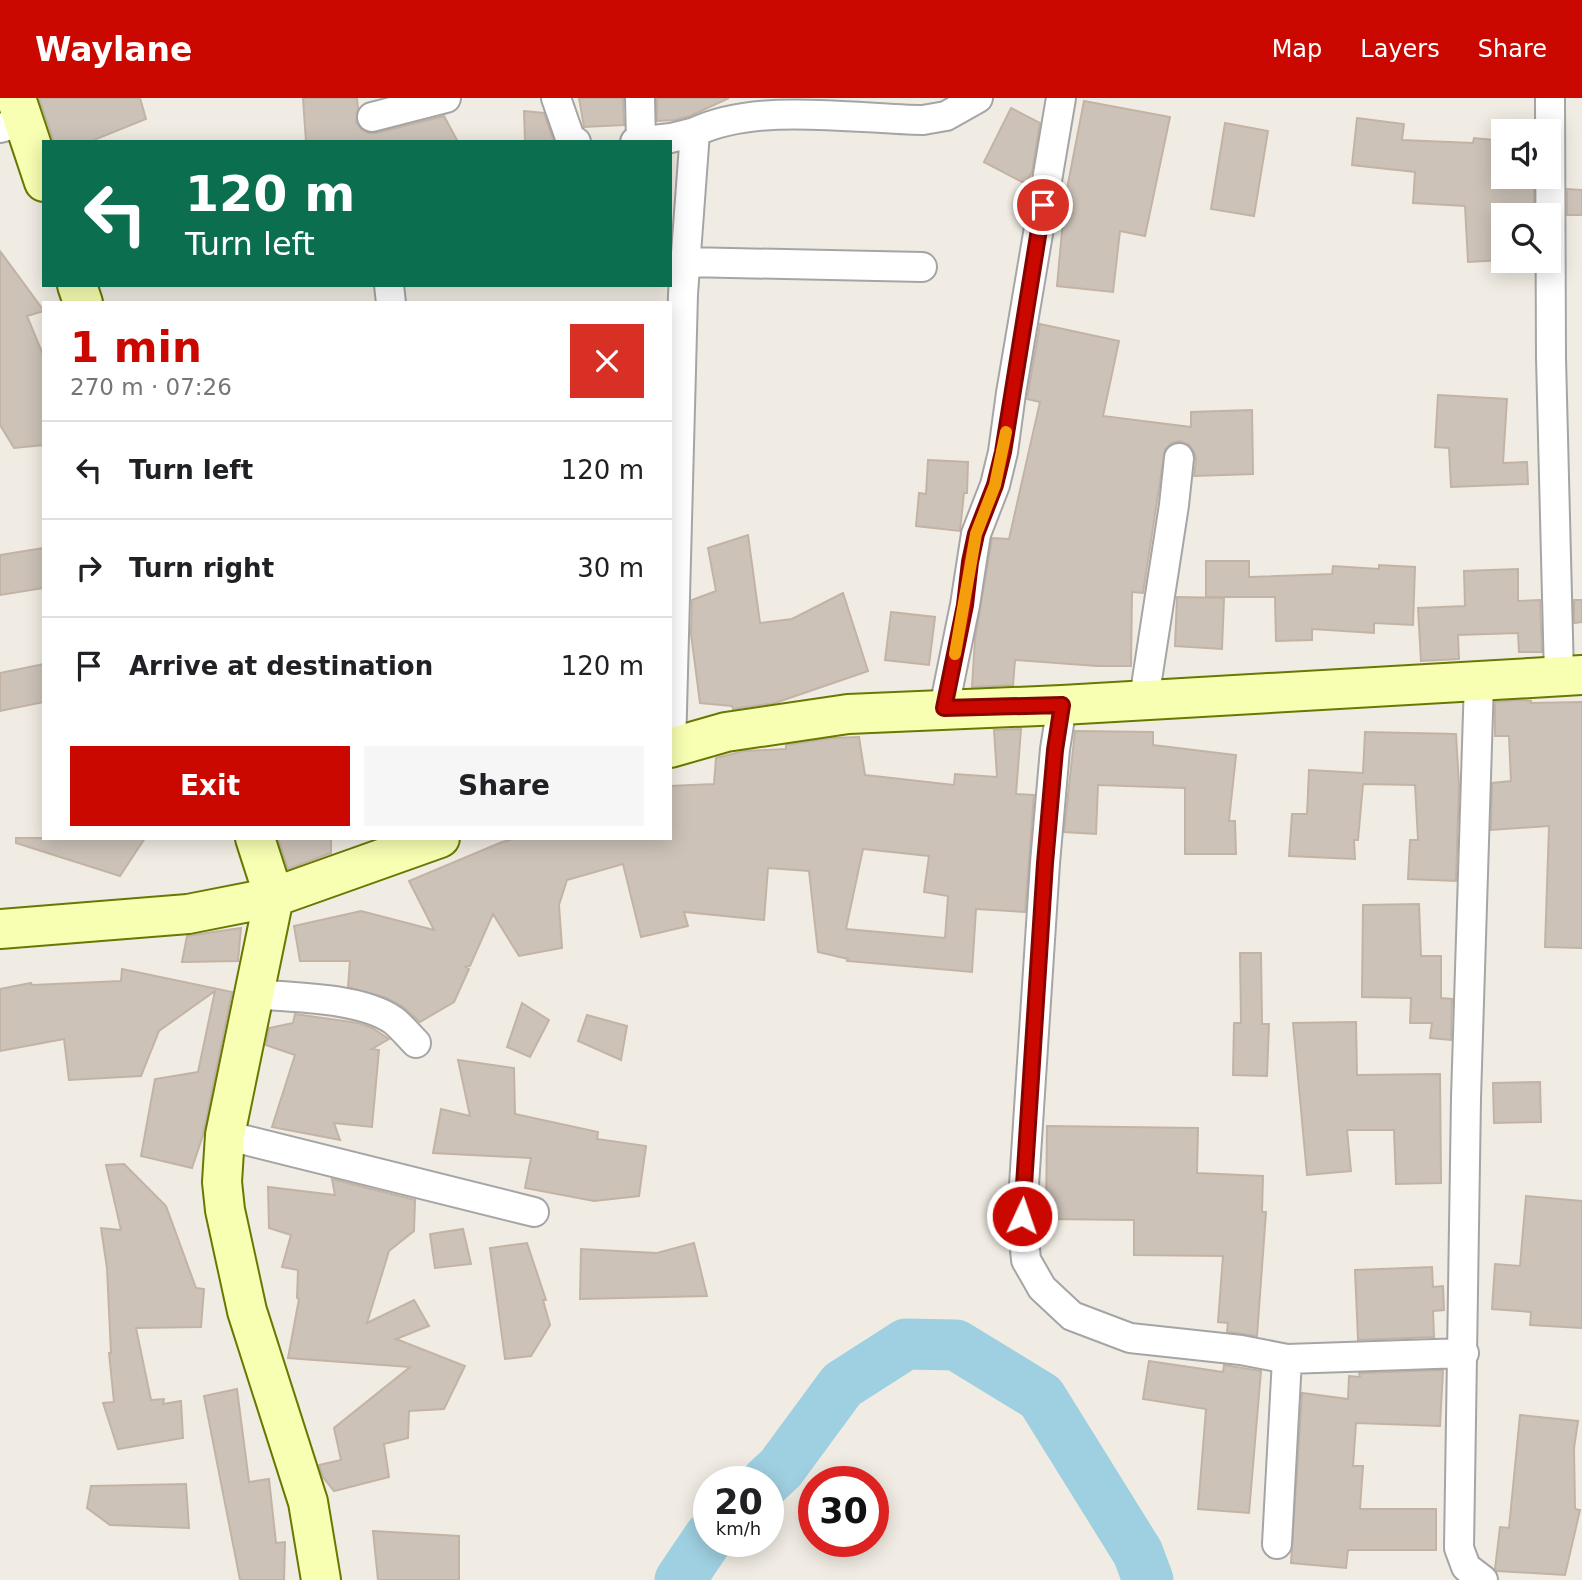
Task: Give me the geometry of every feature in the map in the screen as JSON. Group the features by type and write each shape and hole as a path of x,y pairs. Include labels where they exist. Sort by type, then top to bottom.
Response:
{"street":[{"path":"372,119 446,98"},
{"path":"556,98 573,140"},
{"path":"640,98 640,140"},
{"path":"650,140 671,138 716,122 737,118 824,107 923,120 946,116 978,98"},
{"path":"944,708 976,534 995,485 1003,452 1061,98"},
{"path":"672,748 726,732 848,714 1062,705 1570,675 1551,372 1542,98"},
{"path":"13,116 42,178"},
{"path":"672,668 675,428 695,131"},
{"path":"686,262 922,267"},
{"path":"1144,699 1179,458"},
{"path":"1479,681 1466,1098 1459,1549 1466,1567 1483,1580"},
{"path":"1062,705 1055,750 1045,863 1022,1216 1026,1260 1042,1288 1072,1316 1130,1338 1241,1350 1287,1359 1464,1353"},
{"path":"256,840 274,897 225,1135 222,1182 225,1210 247,1311 308,1502 321,1580"},
{"path":"0,929 188,914 274,897 434,840"},
{"path":"254,994 341,1003 372,1010 394,1021 416,1043"},
{"path":"225,1135 534,1212"},
{"path":"1277,1544 1287,1359"}],"building":[{"path":"39,98 140,98 146,119 94,140 53,140"},
{"path":"303,98 357,98 356,122 368,133 444,116 457,140 306,140"},
{"path":"579,98 623,98 624,125 584,127"},
{"path":"657,98 729,98 690,116 657,121"},
{"path":"1084,101 1170,117 1145,236 1120,231 1113,292 1057,286 1061,220"},
{"path":"1011,108 1040,123 1032,172 1026,184 984,162"},
{"path":"524,111 544,113 553,140 525,140"},
{"path":"1357,118 1404,124 1402,140 1473,143 1474,138 1491,140 1491,189 1534,189 1534,203 1491,203 1491,261 1468,262 1465,206 1413,203 1415,172 1352,165"},
{"path":"1225,123 1268,131 1254,216 1211,209"},
{"path":"1567,189 1582,190 1582,215 1567,215"},
{"path":"0,251 42,308 42,312 27,316 42,352 42,445 14,448 0,425"},
{"path":"1040,324 1119,341 1103,416 1191,427 1191,412 1252,410 1253,474 1194,476 1196,459 1189,445 1180,441 1165,449 1143,593 1132,592 1131,666 1015,660 1013,685 972,687 975,639 992,538 1009,539 1040,402 1027,399"},
{"path":"1438,395 1507,399 1503,463 1527,462 1528,484 1451,487 1449,448 1435,447"},
{"path":"928,460 968,462 967,493 964,493 960,531 916,526 919,493 926,494"},
{"path":"748,535 760,623 792,619 843,593 868,671 775,703 733,709 732,706 700,703 691,634 692,600 716,591 708,548"},
{"path":"42,548 42,588 0,595 0,555"},
{"path":"1206,561 1249,561 1249,577 1332,574 1333,566 1379,569 1379,565 1415,567 1413,625 1374,623 1374,633 1312,629 1312,640 1276,641 1275,597 1206,597"},
{"path":"1518,569 1518,601 1540,600 1542,652 1519,652 1518,633 1458,635 1459,659 1421,661 1418,608 1465,606 1464,571"},
{"path":"1177,597 1224,598 1222,649 1175,646"},
{"path":"1574,600 1582,600 1582,622 1574,623"},
{"path":"891,612 935,617 929,665 885,660"},
{"path":"42,664 42,702 0,711 0,673"},
{"path":"1521,700 1531,703 1582,702 1582,948 1545,947 1549,826 1491,830 1492,783 1511,781 1509,736 1495,736 1495,702"},
{"path":"1021,729 1016,794 1034,795 1025,912 976,909 972,972 847,961 848,959 818,952 809,871 768,868 764,920 684,912 688,926 641,937 623,864 567,880 559,905 562,948 519,956 493,914 470,966 466,967 469,969 454,1002 420,1022 403,1007 387,998 348,987 350,961 300,961 294,926 361,911 434,930 409,881 502,842 672,840 672,786 714,784 716,758 744,751 786,749 786,745 832,738 859,737 865,775 954,785 955,774 997,777 994,730","holes":["863,849 929,856 924,892 948,896 945,938 846,929"]},
{"path":"1075,731 1153,732 1153,745 1236,755 1229,821 1235,821 1236,854 1185,854 1185,788 1098,785 1096,834 1064,832"},
{"path":"1365,732 1456,734 1459,785 1456,881 1408,879 1410,840 1418,840 1415,785 1363,784 1358,840 1354,840 1355,859 1289,856 1292,814 1307,814 1309,770 1363,773"},
{"path":"16,838 144,840 120,876 16,843"},
{"path":"279,840 331,840 331,853 288,869"},
{"path":"1419,904 1421,956 1441,956 1441,998 1452,999 1451,1040 1430,1038 1432,1023 1410,1023 1411,998 1362,997 1363,905"},
{"path":"241,928 238,961 182,962 187,936"},
{"path":"1240,953 1261,953 1262,1024 1269,1024 1267,1076 1233,1075 1234,1023 1241,1023"},
{"path":"122,969 232,992 203,1135 192,1168 141,1156 155,1079 198,1072 215,991 159,1031 141,1076 69,1080 64,1039 0,1051 0,989 31,983 121,981"},
{"path":"522,1003 549,1020 530,1057 507,1047"},
{"path":"295,1014 358,1023 389,1039 372,1049 379,1050 372,1127 334,1123 340,1140 272,1127 295,1055 266,1045 269,1028 293,1023"},
{"path":"587,1015 627,1026 621,1060 578,1041"},
{"path":"1356,1022 1357,1075 1440,1074 1441,1183 1396,1184 1394,1130 1347,1130 1351,1171 1307,1175 1293,1023"},
{"path":"458,1060 514,1068 515,1114 598,1132 597,1139 646,1146 639,1196 594,1201 525,1188 531,1158 433,1153 441,1109 470,1116"},
{"path":"1540,1082 1541,1122 1494,1123 1493,1083"},
{"path":"1047,1126 1198,1128 1197,1173 1263,1176 1262,1212 1266,1212 1257,1336 1227,1332 1228,1323 1218,1322 1223,1256 1134,1255 1134,1220 1046,1219"},
{"path":"124,1164 166,1206 196,1288 204,1289 201,1327 136,1328 151,1400 164,1399 163,1404 181,1401 183,1438 118,1449 103,1403 114,1402 109,1353 107,1268 101,1228 121,1230 106,1165"},
{"path":"332,1179 415,1200 414,1231 389,1251 367,1323 414,1300 429,1326 396,1339 465,1366 444,1409 409,1411 408,1438 384,1444 389,1477 334,1491 323,1477 319,1465 341,1460 334,1428 410,1367 288,1358 299,1299 298,1270 282,1267 291,1235 269,1228 268,1187 335,1195"},
{"path":"1526,1196 1582,1201 1582,1328 1530,1325 1531,1312 1492,1309 1495,1264 1520,1266"},
{"path":"463,1229 471,1264 435,1268 430,1234"},
{"path":"527,1243 546,1300 543,1300 550,1325 531,1356 505,1359 490,1248"},
{"path":"694,1243 707,1296 580,1299 581,1249 657,1253"},
{"path":"1432,1267 1433,1287 1443,1286 1444,1310 1433,1311 1434,1337 1358,1340 1355,1270"},
{"path":"1149,1361 1223,1372 1224,1365 1261,1371 1249,1513 1198,1509 1206,1409 1143,1399"},
{"path":"1443,1370 1440,1426 1356,1423 1353,1466 1363,1466 1360,1509 1436,1509 1436,1550 1348,1550 1346,1568 1291,1563 1302,1393 1348,1399 1349,1376 1360,1377 1359,1373"},
{"path":"237,1389 249,1482 269,1479 276,1543 285,1542 284,1580 240,1580 204,1396"},
{"path":"1520,1415 1578,1421 1574,1448 1575,1509 1580,1510 1565,1575 1495,1569 1500,1527 1509,1528"},
{"path":"186,1484 189,1528 110,1525 87,1508 91,1486"},
{"path":"373,1531 459,1536 459,1580 378,1580"}],"waterway":[{"path":"782,1466 842,1385 906,1344 956,1345 1041,1397 1138,1553 1148,1580"},
{"path":"680,1580 696,1557"}],"slow traffic":[{"path":"955,654 976,534 995,485 1006,432"}],"route":[{"path":"1022,1216 1045,863 1055,750 1062,705 944,708 976,534 995,485 1003,452 1043,205"}]}
